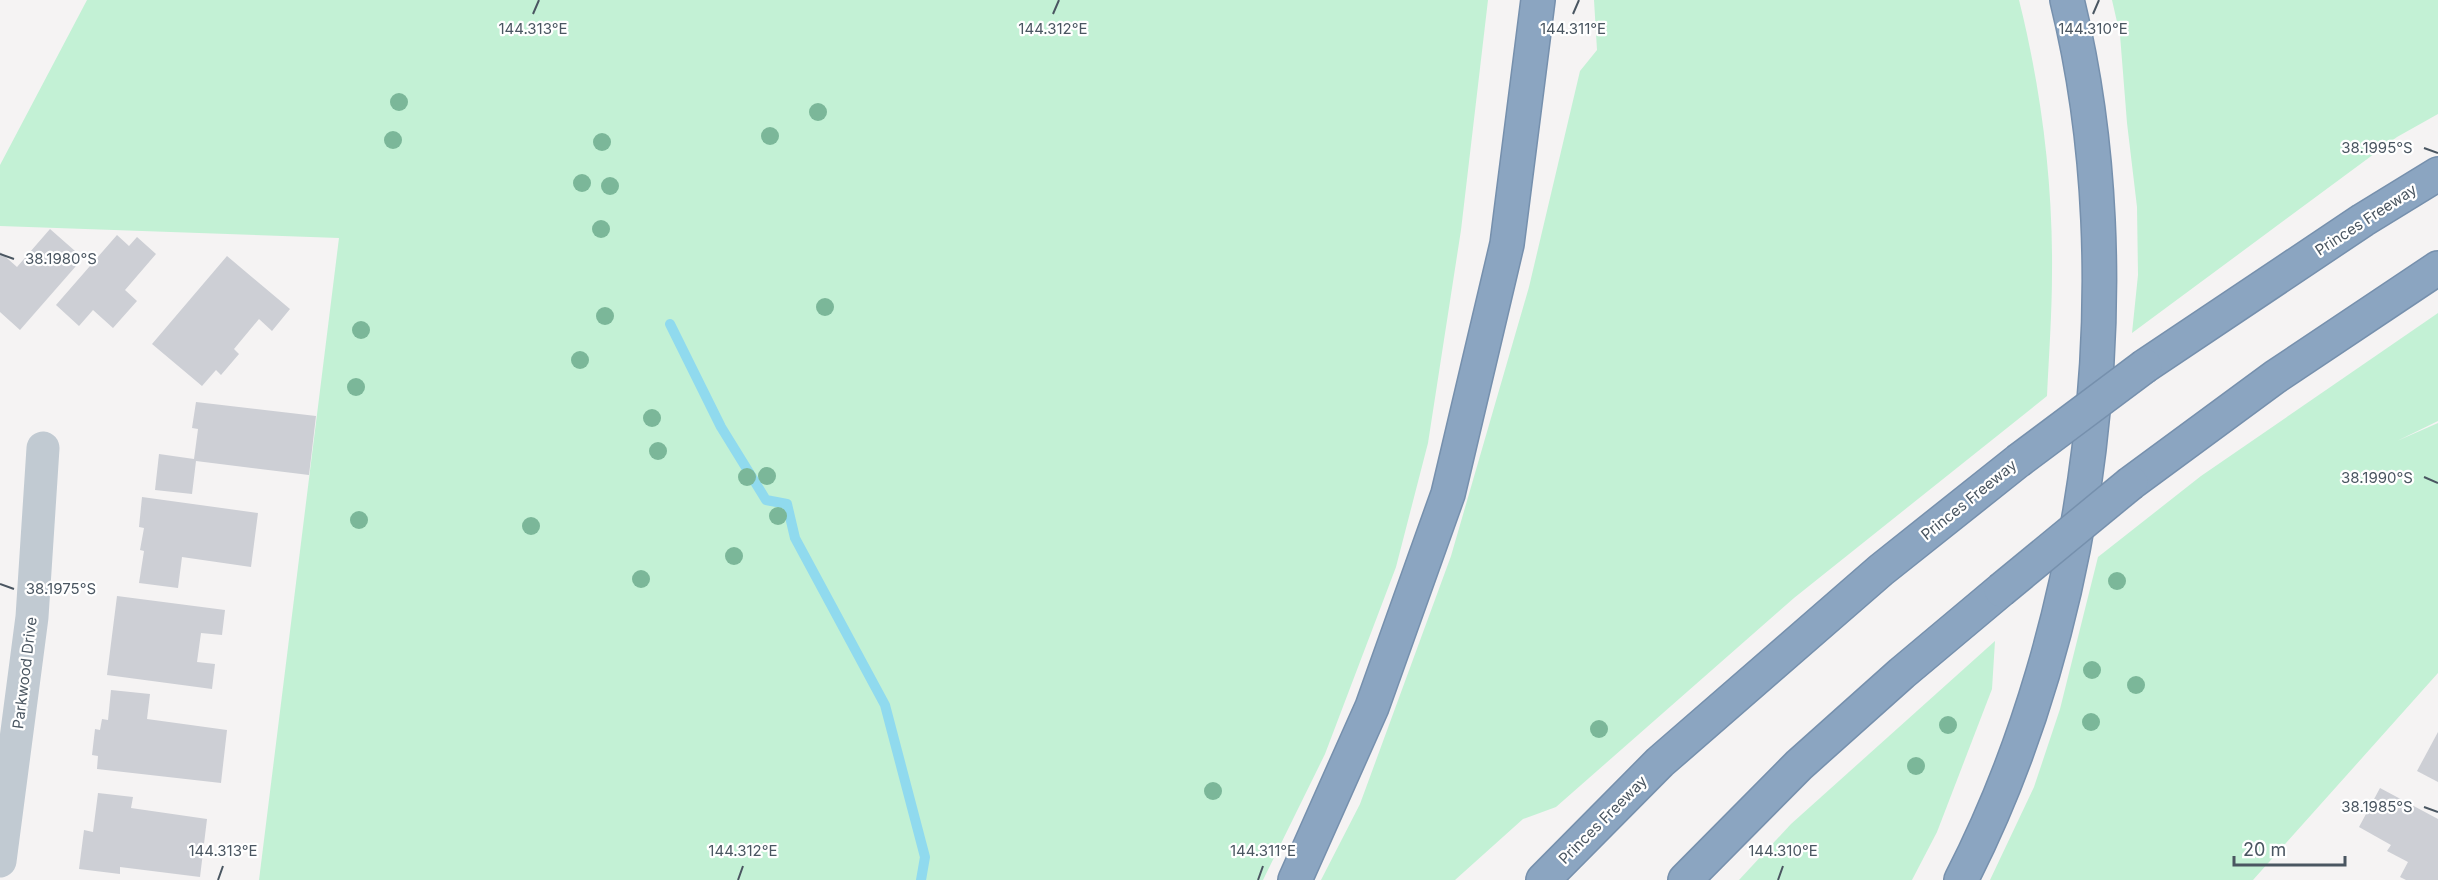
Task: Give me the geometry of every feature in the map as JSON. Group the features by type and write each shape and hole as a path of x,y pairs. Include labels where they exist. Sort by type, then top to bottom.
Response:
{"highway":[{"path":"1295,880 1372,707 1448,495 1508,244 1538,0"},
{"path":"1961,880 1973,857 2029,722 2061,609 2084,490 2099,343 2099,240 2091,136 2076,35 2067,0"},
{"name":"Princes Freeway","path":"1543,880 1660,762 1881,570 2018,461 2145,366 2363,220 2438,174"},
{"path":"1685,880 1799,765 1902,673 2131,483 2275,377 2438,268"}],"street":[{"name":"Parkwood Drive","path":"0,861 32,617 43,448"}],"green space":[{"path":"87,0 1488,0 1461,230 1428,443 1396,567 1325,754 1263,880 259,880 339,238 0,226 0,165"},
{"path":"1594,0 2019,0 2034,67 2048,169 2052,287 2047,396 1794,598 1556,807 1523,819 1455,880 1321,880 1360,804 1451,556 1529,287 1580,71 1597,50"},
{"path":"2112,0 2438,0 2438,114 2397,137 2132,333 2138,275 2137,207 2120,35"},
{"path":"2438,313 2438,421 2397,441 2438,423 2438,673 2253,880 1990,880 2034,787 2060,709 2098,557 2201,476"},
{"path":"1995,641 1992,689 1937,832 1912,880 1739,880 1791,824"}],"building":[{"path":"50,229 83,258 20,330 0,312 0,252 17,267"},
{"path":"117,235 129,246 137,237 156,254 125,290 137,301 113,328 93,310 79,326 56,305"},
{"path":"227,256 290,309 272,331 259,319 234,349 239,354 221,375 216,370 202,386 152,344"},
{"path":"196,402 316,416 309,475 196,461 192,494 155,490 159,454 194,459 198,429 192,428"},
{"path":"142,497 258,513 251,567 182,557 178,588 139,583 144,551 140,550 144,528 139,527"},
{"path":"117,596 225,610 222,635 201,633 197,662 215,664 212,689 107,675"},
{"path":"111,690 150,694 147,719 227,730 221,783 97,769 98,756 92,755 95,729 100,730 102,719 108,720"},
{"path":"2438,732 2438,782 2417,771"},
{"path":"2380,788 2438,819 2438,880 2406,880 2400,877 2408,862 2387,851 2391,845 2359,827"},
{"path":"98,793 133,797 131,808 207,819 200,877 120,867 120,874 79,869 84,830 93,832"}],"waterway":[{"path":"670,324 721,427 766,500 787,504 795,538 885,705 925,857 921,880"}]}
